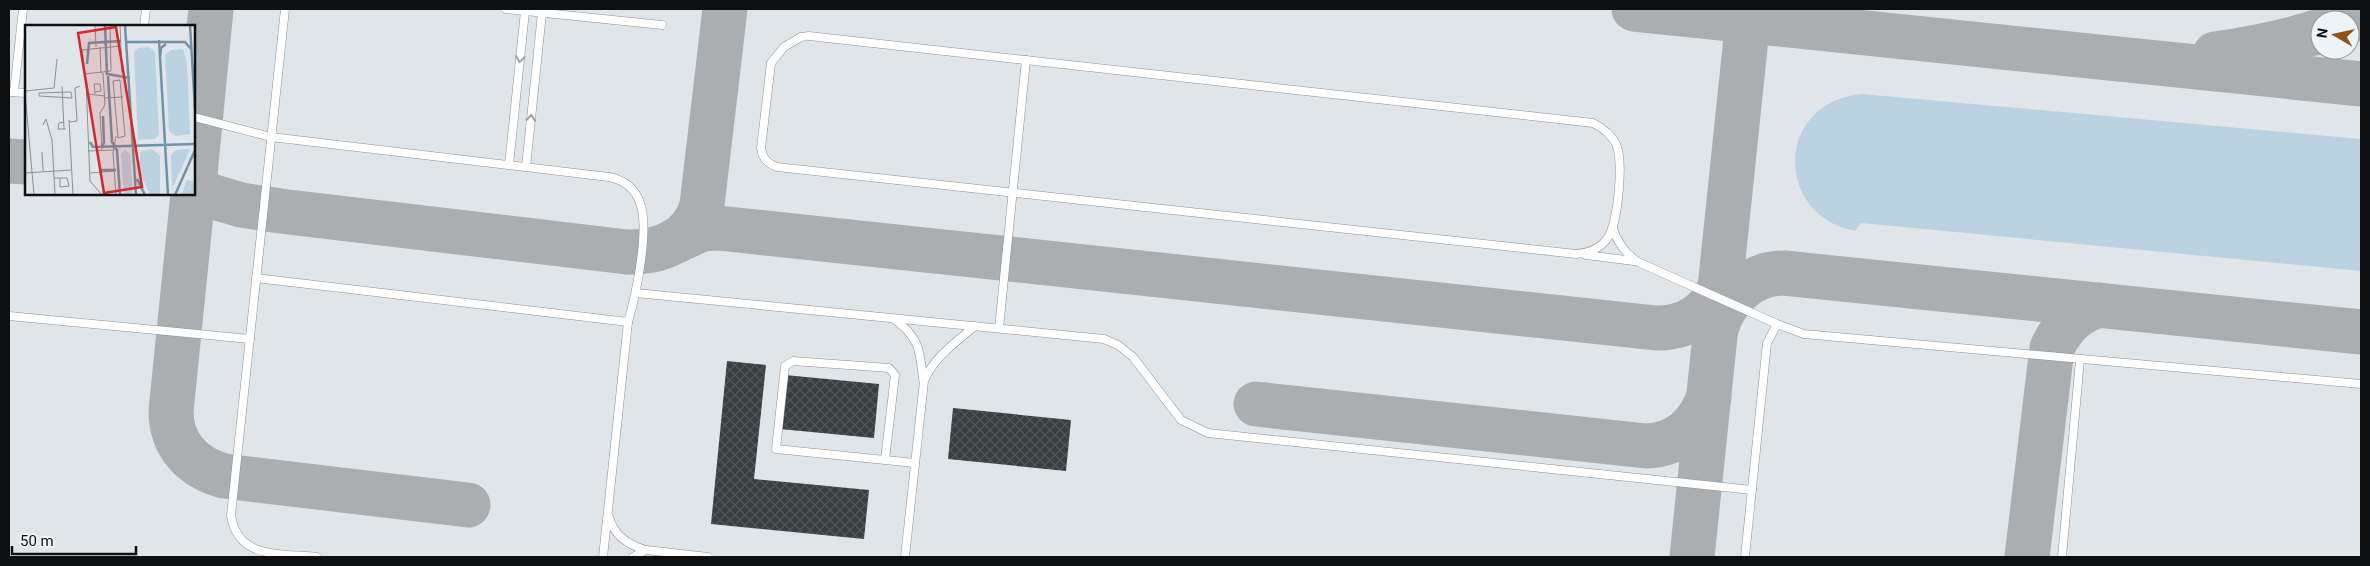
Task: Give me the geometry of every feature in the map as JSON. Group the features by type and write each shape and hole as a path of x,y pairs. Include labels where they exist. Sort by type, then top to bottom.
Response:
{"lane":[{"path":"23,9 12,92 25,93"},
{"path":"144,25 146,9"},
{"path":"285,9 232,505 232,524 239,539 256,551 317,557"},
{"path":"506,9 662,25"},
{"path":"509,165 526,11"},
{"path":"526,167 542,13"},
{"path":"1638,262 1622,248 1616,239 1613,228 1620,164 1619,153 1610,135 1594,123 809,36 801,37 784,47 771,63 762,148 763,156 768,163 777,167 1638,262 1777,324 1819,337 2361,384"},
{"path":"999,328 1026,60"},
{"path":"195,117 271,137 609,177 620,179 629,185 641,203 643,214 636,293 628,322 603,557"},
{"path":"1576,254 1588,253 1598,248 1607,239 1613,228"},
{"path":"256,278 628,322"},
{"path":"636,293 1104,339 1118,345 1143,368 1182,420 1208,433 1752,490"},
{"path":"9,316 250,339"},
{"path":"892,318 907,328 917,341 924,381"},
{"path":"1745,557 1767,343 1777,324"},
{"path":"905,557 924,381 928,371 937,359 975,326"},
{"path":"2062,557 2080,360"},
{"path":"885,460 895,375 889,368 793,361 785,366 776,449 885,460 915,463"},
{"path":"608,512 611,526 620,537 632,546 646,550 708,557"},
{"path":"633,557 646,550"}],"shaded area":[{"path":"1862,94 2361,139 2361,271 1861,223 1855,231 1828,221 1810,204 1798,183 1795,160 1800,137 1812,117 1833,102"}],"building":[{"path":"727,361 766,365 754,479 869,490 864,539 711,524"},
{"path":"785,375 879,384 874,438 780,429"},
{"path":"953,408 1071,420 1066,471 948,459"}],"taxiway":[{"path":"195,174 211,9"},
{"path":"195,191 241,205 280,211 627,252 639,252 663,247 683,236 698,217 702,205 725,9"},
{"path":"1634,9 2361,84"},
{"path":"1692,557 1749,9"},
{"path":"2215,54 2268,45 2310,34"},
{"path":"9,161 25,162"},
{"path":"193,195 171,411 175,434 179,444 186,453 202,467 224,476 468,505"},
{"path":"676,241 702,229 719,228 1656,328 1678,325 1696,317 1711,303 1721,284"},
{"path":"1716,329 1726,307 1741,289 1761,277 1784,273 2361,332"},
{"path":"2027,557 2052,348 2060,333 2071,321 2091,308 2100,305"},
{"path":"1256,404 1646,446 1668,442 1685,432 1699,417 1709,397"}]}
